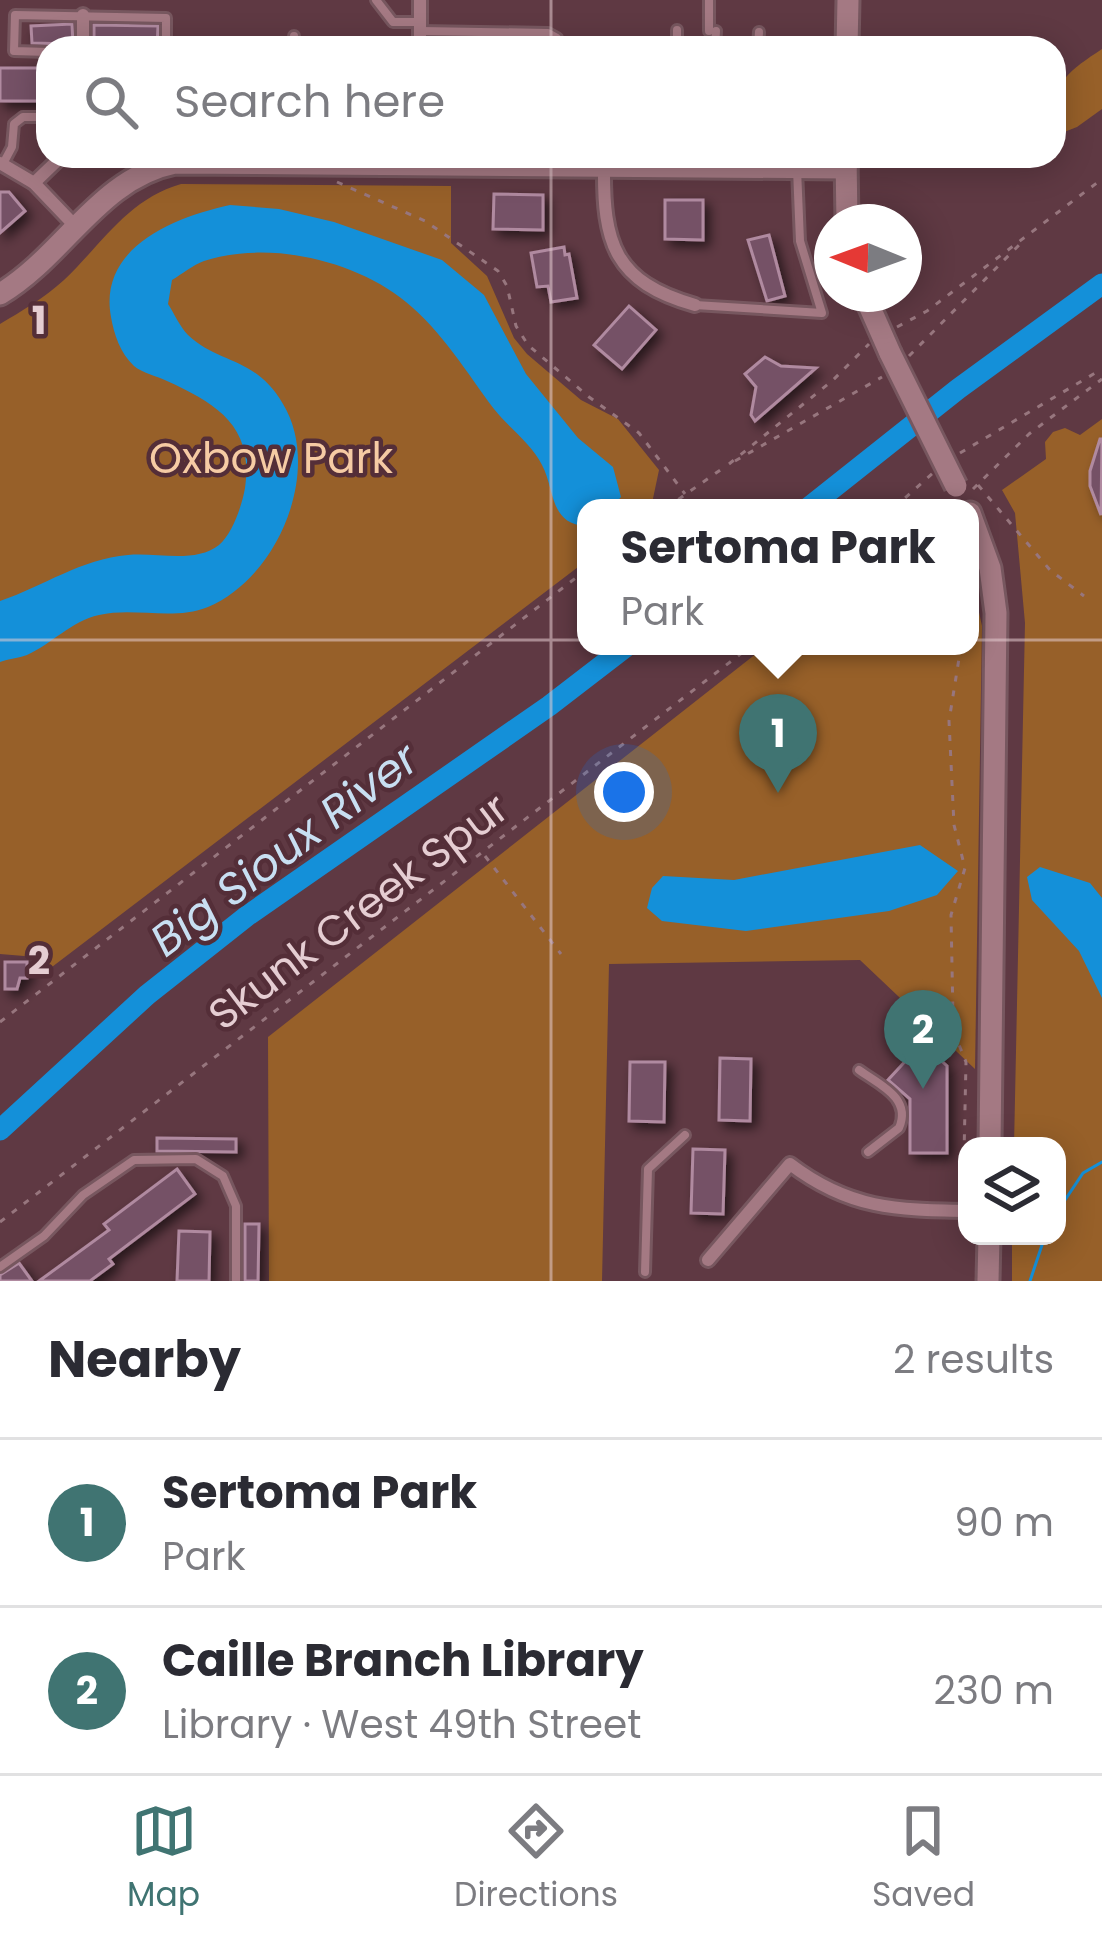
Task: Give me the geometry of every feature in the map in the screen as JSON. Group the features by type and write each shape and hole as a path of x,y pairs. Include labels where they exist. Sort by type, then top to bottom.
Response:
{"main road":[{"path":"847,36 848,0"},
{"path":"0,294 39,267 133,176 154,168"},
{"path":"846,168 847,204"},
{"path":"872,312 966,498"},
{"path":"979,536 990,568 997,631 990,1137"},
{"path":"988,1281 989,1245"}],"street":[{"path":"420,0 420,36"},
{"path":"83,15 83,36"},
{"path":"2,164 34,183 77,228"},
{"path":"34,183 50,168"},
{"path":"604,168 604,222 614,250 663,295 695,305"},
{"path":"708,1260 790,1164 826,1188 869,1205 958,1211"}],"lane":[{"path":"376,0 393,22 553,36"},
{"path":"709,0 713,36"},
{"path":"36,52 14,51 15,15 166,18 166,36"},
{"path":"677,30 677,36"},
{"path":"759,32 759,36"},
{"path":"2,164 12,147 14,124 36,117"},
{"path":"695,305 822,314 800,241 797,168"},
{"path":"859,1070 898,1098 903,1107 899,1128 868,1152"},
{"path":"645,1272 648,1169 685,1135"},
{"path":"0,1267 44,1236 83,1195 134,1160 196,1159 224,1176 236,1206 236,1281"}],"path":[{"path":"679,499 1102,179"},
{"path":"336,181 425,221 498,271 507,286 516,326 528,345 640,433 685,494"},
{"path":"729,464 880,379 957,310 1029,233"},
{"path":"962,452 1102,369"},
{"path":"966,498 1029,434 1102,379"},
{"path":"904,499 944,465"},
{"path":"979,509 1084,596"},
{"path":"0,1022 577,577"},
{"name":"Skunk Creek Spur","path":"0,1222 739,655"},
{"path":"960,655 949,721 954,825 964,868 951,915 953,1017 966,1062 965,1137"},
{"path":"483,854 561,955"}],"green space":[{"path":"1102,49 1102,109 1066,131 1066,78"},
{"name":"Oxbow Park","path":"181,184 451,186 451,243 487,276 514,338 581,400 618,419 659,470 653,499 577,499 577,568 48,970 36,957 0,954 0,324 64,280 131,211"},
{"path":"1102,419 1102,1281 1012,1281 1012,1245 1066,1245 1066,1137 1014,1137 1025,623 1015,513 1002,490 1046,459 1045,442 1053,432 1065,428 1080,435"},
{"path":"979,612 982,626 975,1069 860,960 609,964 602,1281 269,1281 268,1037 755,655 979,655"}],"water":[{"path":"230,205 279,209 334,222 442,260 484,295 526,374 578,438 613,467 621,497 577,499 577,524 565,519 532,450 494,409 431,325 385,287 337,265 283,254 229,255 204,261 172,280 168,304 200,345 249,369 272,388 294,430 295,490 273,547 233,593 208,607 181,613 99,615 27,655 0,662 0,601 111,558 209,551 233,526 244,495 246,467 237,433 202,399 134,366 121,349 111,317 110,293 128,254 145,239 186,218"},
{"path":"920,845 958,871 937,895 889,911 746,931 662,921 647,908 652,888 663,876 734,880"},
{"path":"1040,867 1090,883 1102,898 1102,998 1079,951 1032,900 1027,877"}],"building":[{"path":"72,24 73,36 36,36 32,43 31,26"},
{"path":"94,25 158,26 158,36 94,36"},
{"path":"0,68 36,68 36,101 0,101"},
{"path":"0,192 9,192 25,211 0,233"},
{"path":"494,194 543,195 543,230 493,229"},
{"path":"665,200 703,200 703,240 665,239"},
{"path":"769,235 785,296 767,301 748,240"},
{"path":"564,247 577,298 551,302 548,286 537,287 531,253"},
{"path":"629,306 656,330 622,369 594,345"},
{"path":"765,357 781,366 816,368 755,421 751,415 756,387 745,374"},
{"path":"1102,439 1101,515 1090,486"},
{"path":"5,962 27,962 27,978 20,978 17,989 5,989"},
{"path":"914,1036 947,1066 947,1153 910,1153 910,1099 888,1080 911,1055"},
{"path":"720,1058 751,1059 750,1121 719,1120"},
{"path":"630,1062 665,1062 664,1122 629,1121"},
{"path":"157,1138 236,1139 236,1152 157,1151"},
{"path":"693,1149 725,1150 723,1214 691,1213"},
{"path":"177,1169 195,1194 109,1259 113,1264 90,1281 39,1281 109,1230 104,1224"},
{"path":"245,1224 259,1224 258,1281 245,1281"},
{"path":"179,1231 210,1232 209,1281 177,1281"},
{"path":"19,1263 32,1281 0,1281 0,1275"}],"waterway":[{"name":"Big Sioux River","path":"819,499 958,389 1102,284"},
{"name":"Big Sioux River","path":"0,1130 147,995 247,916 615,655"},
{"path":"1066,1198 1083,1173 1102,1162"},
{"path":"1030,1281 1042,1245"}],"place":[{"name":"Sertoma Park","path":"778,793"},
{"name":"Caille Branch Library","path":"923,1089"}]}
